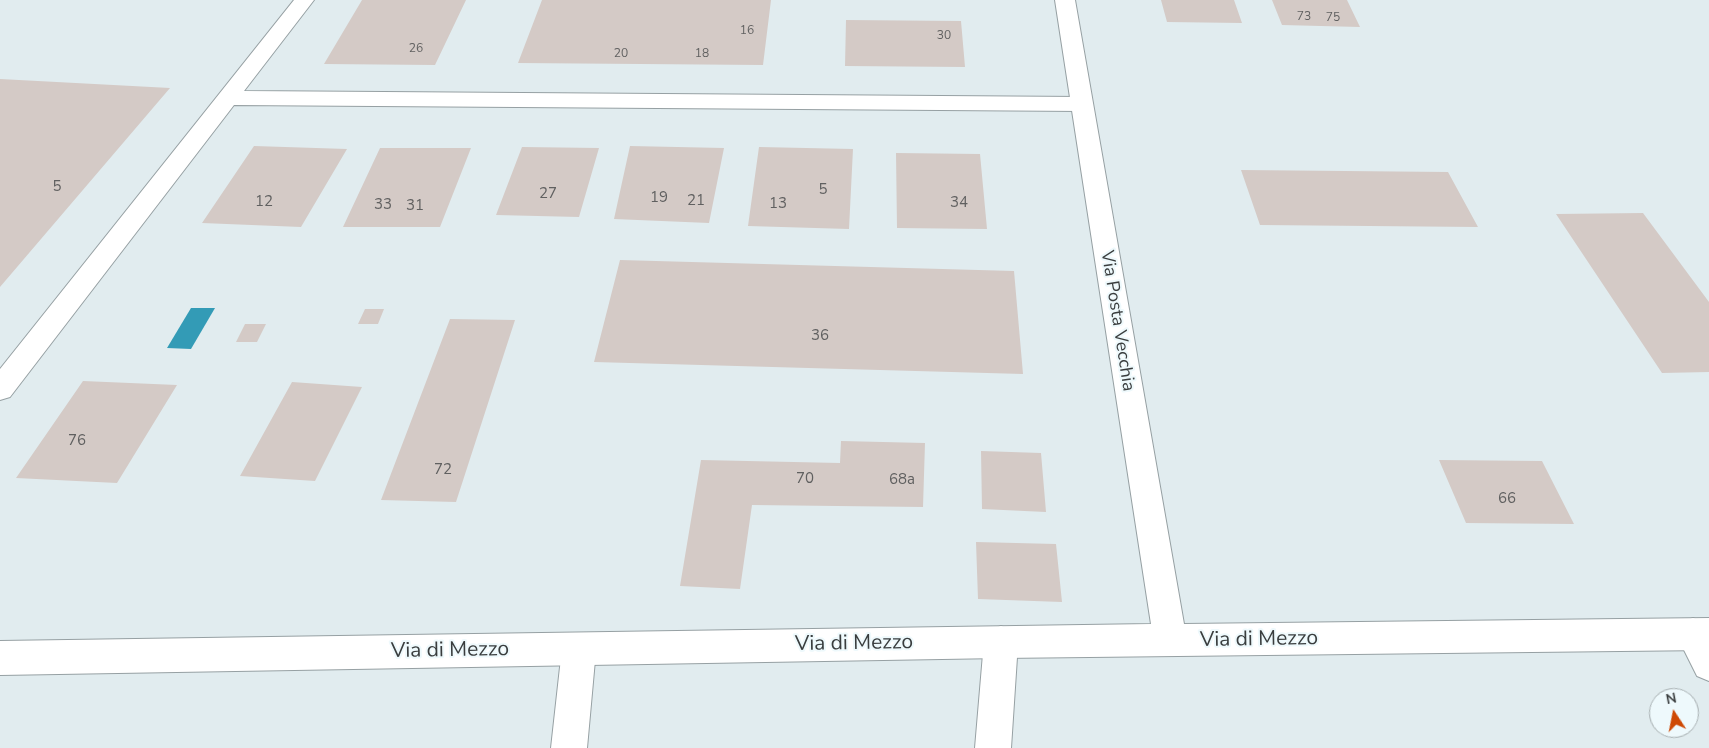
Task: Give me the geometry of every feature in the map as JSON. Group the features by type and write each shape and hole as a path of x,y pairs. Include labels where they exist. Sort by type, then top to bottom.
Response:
{"street":[{"path":"0,389 304,0"},
{"name":"Via Posta Vecchia","path":"1065,0 1170,641"},
{"path":"228,98 1081,104"},
{"path":"1701,634 1709,664"},
{"name":"Via di Mezzo","path":"0,658 1000,642 1701,634"},
{"path":"993,748 1000,642"},
{"path":"570,748 580,649"}],"water":[{"path":"191,308 215,308 191,349 167,348"}],"building":[{"path":"362,0 466,0 435,65 324,64"},
{"path":"542,0 771,0 763,65 518,63"},
{"path":"1161,0 1234,0 1242,23 1167,22"},
{"path":"1272,0 1347,0 1360,27 1282,25"},
{"path":"846,20 961,21 965,67 845,66"},
{"path":"0,79 170,88 0,287"},
{"path":"254,146 347,149 301,227 202,223"},
{"path":"630,146 724,148 709,223 614,219"},
{"path":"522,147 599,148 579,217 496,215"},
{"path":"759,147 853,149 849,229 748,226"},
{"path":"380,148 471,148 440,227 343,227"},
{"path":"896,153 980,154 987,229 897,228"},
{"path":"1241,170 1448,172 1478,227 1260,225"},
{"path":"1643,213 1709,302 1709,372 1662,373 1556,214"},
{"path":"620,260 1014,271 1023,374 594,362"},
{"path":"365,309 384,309 378,324 358,324"},
{"path":"450,319 515,320 456,502 381,500"},
{"path":"245,324 266,324 257,342 236,342"},
{"path":"83,381 177,385 117,483 16,478"},
{"path":"292,382 362,387 315,481 240,476"},
{"path":"841,441 925,443 923,507 752,505 740,589 680,586 701,460 840,463"},
{"path":"981,451 1041,453 1046,512 982,509"},
{"path":"1439,460 1542,461 1574,524 1466,523"},
{"path":"976,542 1056,544 1062,602 978,599"}]}
